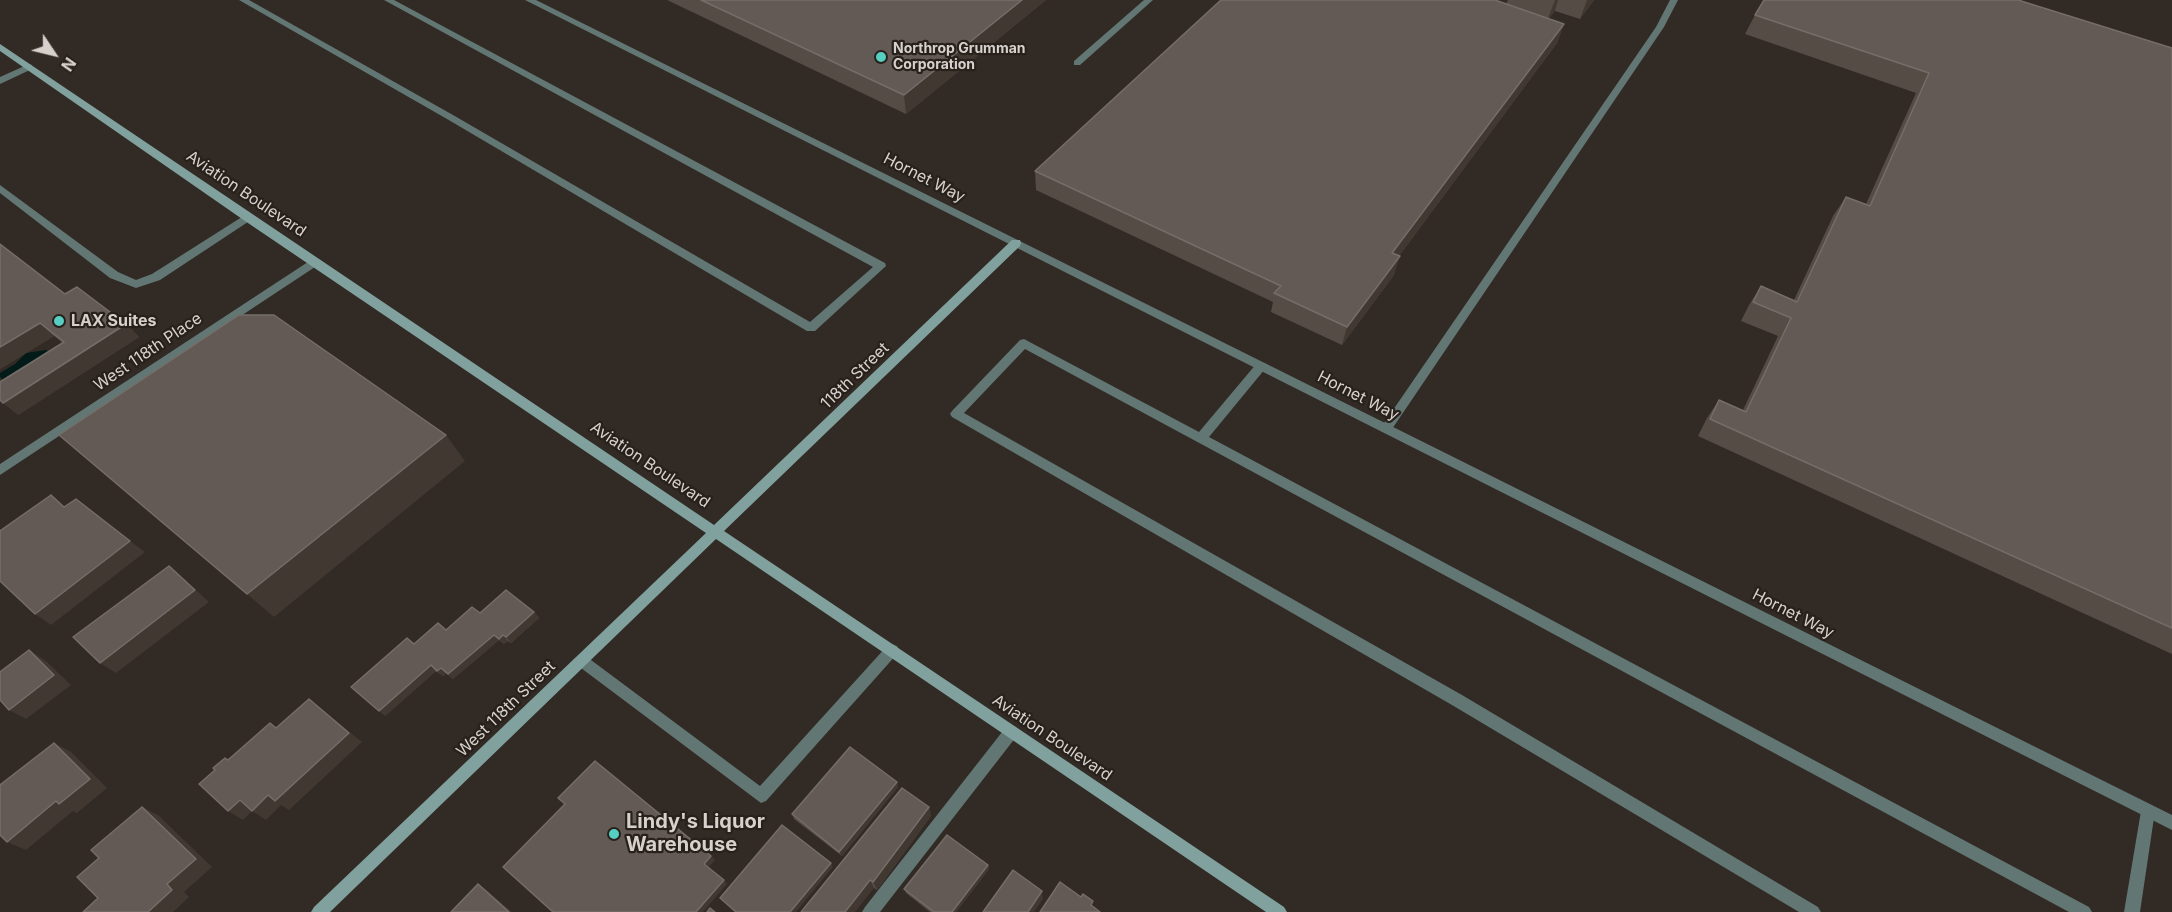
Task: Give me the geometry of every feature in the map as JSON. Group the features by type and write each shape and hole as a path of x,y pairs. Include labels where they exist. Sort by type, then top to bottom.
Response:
{"main road":[{"name":"Aviation Boulevard","path":"0,47 314,262 1280,912"},
{"name":"118th Street","path":"717,532 1016,243"},
{"name":"West 118th Street","path":"319,912 717,532"}],"street":[{"path":"243,0 460,123 811,328 881,266 388,0"},
{"name":"Hornet Way","path":"530,0 2172,823"},
{"path":"1077,63 1149,0"},
{"path":"1386,429 1660,27 1674,0"},
{"path":"0,81 29,67"},
{"path":"0,188 114,275 136,284 156,277 249,218"},
{"name":"West 118th Place","path":"0,470 314,262"},
{"path":"1813,912 1457,700 956,414 1024,343 2084,912"},
{"path":"1201,438 1261,366"},
{"path":"582,661 761,796 892,650"},
{"path":"870,912 1011,732"},
{"path":"2132,912 2148,811"}],"water":[{"path":"46,350 56,358 16,390 0,377 0,373 15,364 26,353"}],"building":[{"name":"Northrop Grumman Corporation","path":"701,0 1022,0 904,95"},
{"path":"1221,0 1495,0 1564,24 1392,253 1400,256 1347,327 1274,293 1281,286 1035,171"},
{"path":"1764,0 2018,0 2172,48 2172,628 1710,419 1719,400 1746,412 1791,318 1753,302 1761,286 1797,302 1846,197 1870,206 1929,73 1755,15"},
{"name":"LAX Suites","path":"0,244 65,294 77,287 126,324 3,403 0,400 0,382 64,342 40,323 0,347"},
{"path":"239,315 274,315 446,435 247,594 59,435"},
{"path":"51,495 64,507 76,499 130,541 35,614 0,581 0,531"},
{"path":"169,566 195,590 100,663 73,637"},
{"path":"506,590 534,612 506,637 503,635 499,639 494,635 448,674 441,668 437,671 431,665 379,711 351,687 407,638 414,644 438,623 446,630 472,607 480,613"},
{"path":"29,650 54,675 9,710 0,700 0,672"},
{"path":"309,699 349,733 275,801 268,795 252,811 240,800 228,811 199,784 215,770 213,768 225,758 228,760 270,723 276,728"},
{"path":"54,743 90,779 59,804 56,801 7,842 0,835 0,785"},
{"path":"850,747 897,782 839,852 792,814"},
{"name":"Lindy's Liquor Warehouse","path":"595,761 711,856 704,864 724,880 696,912 553,912 503,867 565,804 558,798"},
{"path":"902,788 929,807 873,882 870,880 845,912 801,912"},
{"path":"142,807 196,859 167,884 172,890 148,912 83,912 98,898 77,877 99,858 91,850"},
{"path":"782,825 831,863 790,912 736,912 720,898"},
{"path":"947,835 988,865 952,912 934,912 904,889"},
{"path":"1013,870 1042,891 1028,912 983,912"},
{"path":"1060,882 1081,897 1083,894 1093,901 1091,905 1100,912 1040,912"},
{"path":"478,884 509,912 451,912"}],"place":[{"name":"Northrop Grumman Corporation","path":"881,57"},
{"name":"LAX Suites","path":"59,321"},
{"name":"Lindy's Liquor Warehouse","path":"614,834"}]}
